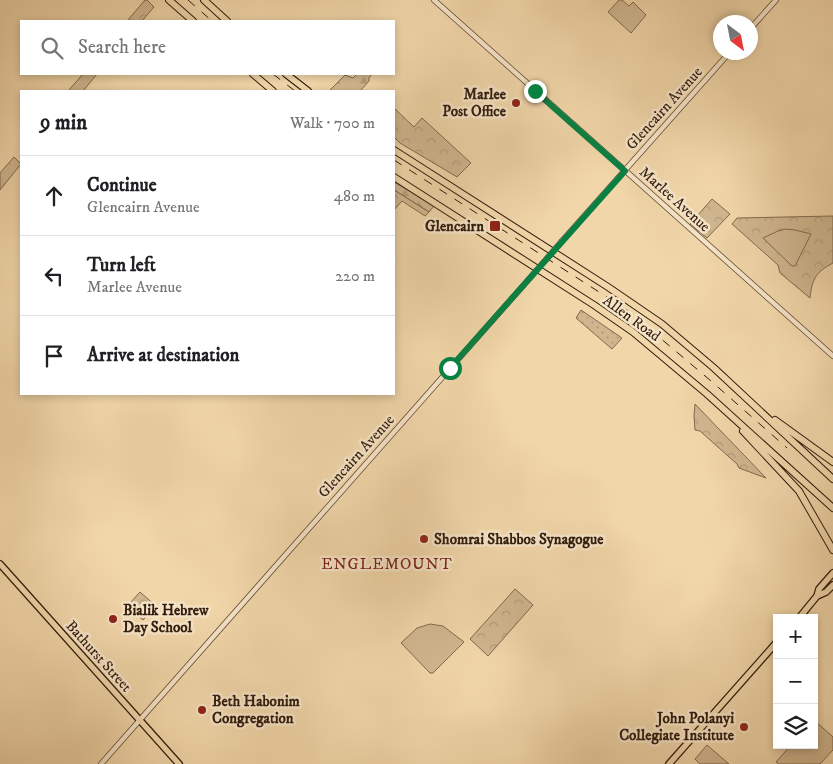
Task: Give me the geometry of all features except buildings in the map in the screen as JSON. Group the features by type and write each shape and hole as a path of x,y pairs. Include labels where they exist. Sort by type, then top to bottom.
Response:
{"highway":[{"path":"169,0 192,20"},
{"path":"204,0 226,20"},
{"path":"254,75 272,90"},
{"path":"287,75 307,90"},
{"name":"Allen Road","path":"395,151 634,305 688,346 833,479"},
{"name":"Allen Road","path":"395,178 633,332 707,394 833,508"},
{"path":"707,394 799,491 833,550"},
{"path":"752,403 833,462"}],"main road":[{"name":"Bathurst Street","path":"0,564 179,764"},
{"path":"801,614 833,573"},
{"path":"817,596 826,592 833,585"},
{"path":"669,764 773,647"}],"street":[{"name":"Marlee Avenue","path":"434,0 833,356"},
{"path":"758,20 776,0"},
{"name":"Glencairn Avenue","path":"101,764 723,60"}],"green space":[{"path":"145,0 154,7 143,20 128,20"},
{"path":"619,0 622,0 629,6 633,2 646,15 631,33 608,12"},
{"path":"82,75 96,75 84,90 69,90"},
{"path":"345,75 353,78 356,75 371,75 369,81 361,90 330,90"},
{"path":"395,109 414,127 422,118 471,163 457,177 400,143 395,138"},
{"path":"14,157 20,163 0,190 0,173"},
{"path":"395,183 434,206 429,212 395,191"},
{"path":"395,191 429,212 425,216 402,201 395,209"},
{"path":"712,199 730,214 707,238 690,224"},
{"path":"833,216 833,263 816,277 810,298 780,273 778,265 732,224 737,218"},
{"path":"786,229 811,234 795,266 792,266 763,238"},
{"path":"581,310 622,338 612,349 576,318"},
{"path":"695,404 766,478 739,468 737,464 700,431 695,430"},
{"path":"515,589 533,605 488,656 470,639"},
{"path":"140,592 156,606 143,620 135,613 137,610 130,603"},
{"path":"430,624 443,626 464,642 433,673 430,673 401,643 417,628"},
{"path":"818,724 833,737 833,750 820,764 779,764 776,762 787,749 818,749"},
{"path":"707,745 729,764 700,764 695,759"}],"railway":[{"path":"188,0 211,20"},
{"path":"274,75 294,90"},
{"path":"395,161 627,310 787,448"}],"place":[{"name":"Marlee Post Office","path":"516,103"},
{"name":"Glencairn","path":"495,226"},
{"name":"Shomrai Shabbos Synagogue","path":"424,539"},
{"name":"Bialik Hebrew Day School","path":"113,619"},
{"name":"Beth Habonim Congregation","path":"202,710"},
{"name":"John Polanyi Collegiate Institute","path":"744,727"}],"district":[{"name":"ENGLEMOUNT","path":"387,563"}],"route":[{"path":"450,368 625,171 535,91"}]}
